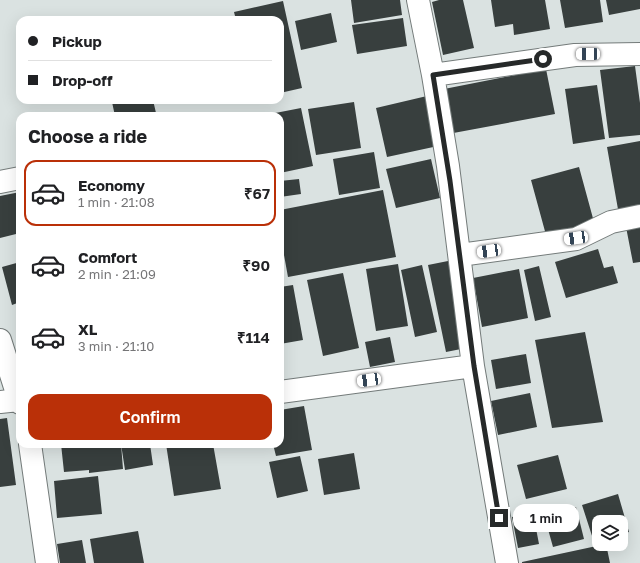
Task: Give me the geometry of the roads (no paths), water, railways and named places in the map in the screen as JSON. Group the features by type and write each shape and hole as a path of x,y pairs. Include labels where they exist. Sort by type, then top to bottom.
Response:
{"street":[{"path":"418,0 433,75 448,166 474,366 506,563"},
{"path":"433,75 575,55 640,54 640,57"},
{"path":"0,182 16,179"},
{"path":"460,256 576,238 611,222 640,216"},
{"path":"0,340 13,402"},
{"path":"284,391 474,366"},
{"path":"31,448 47,563"}]}
